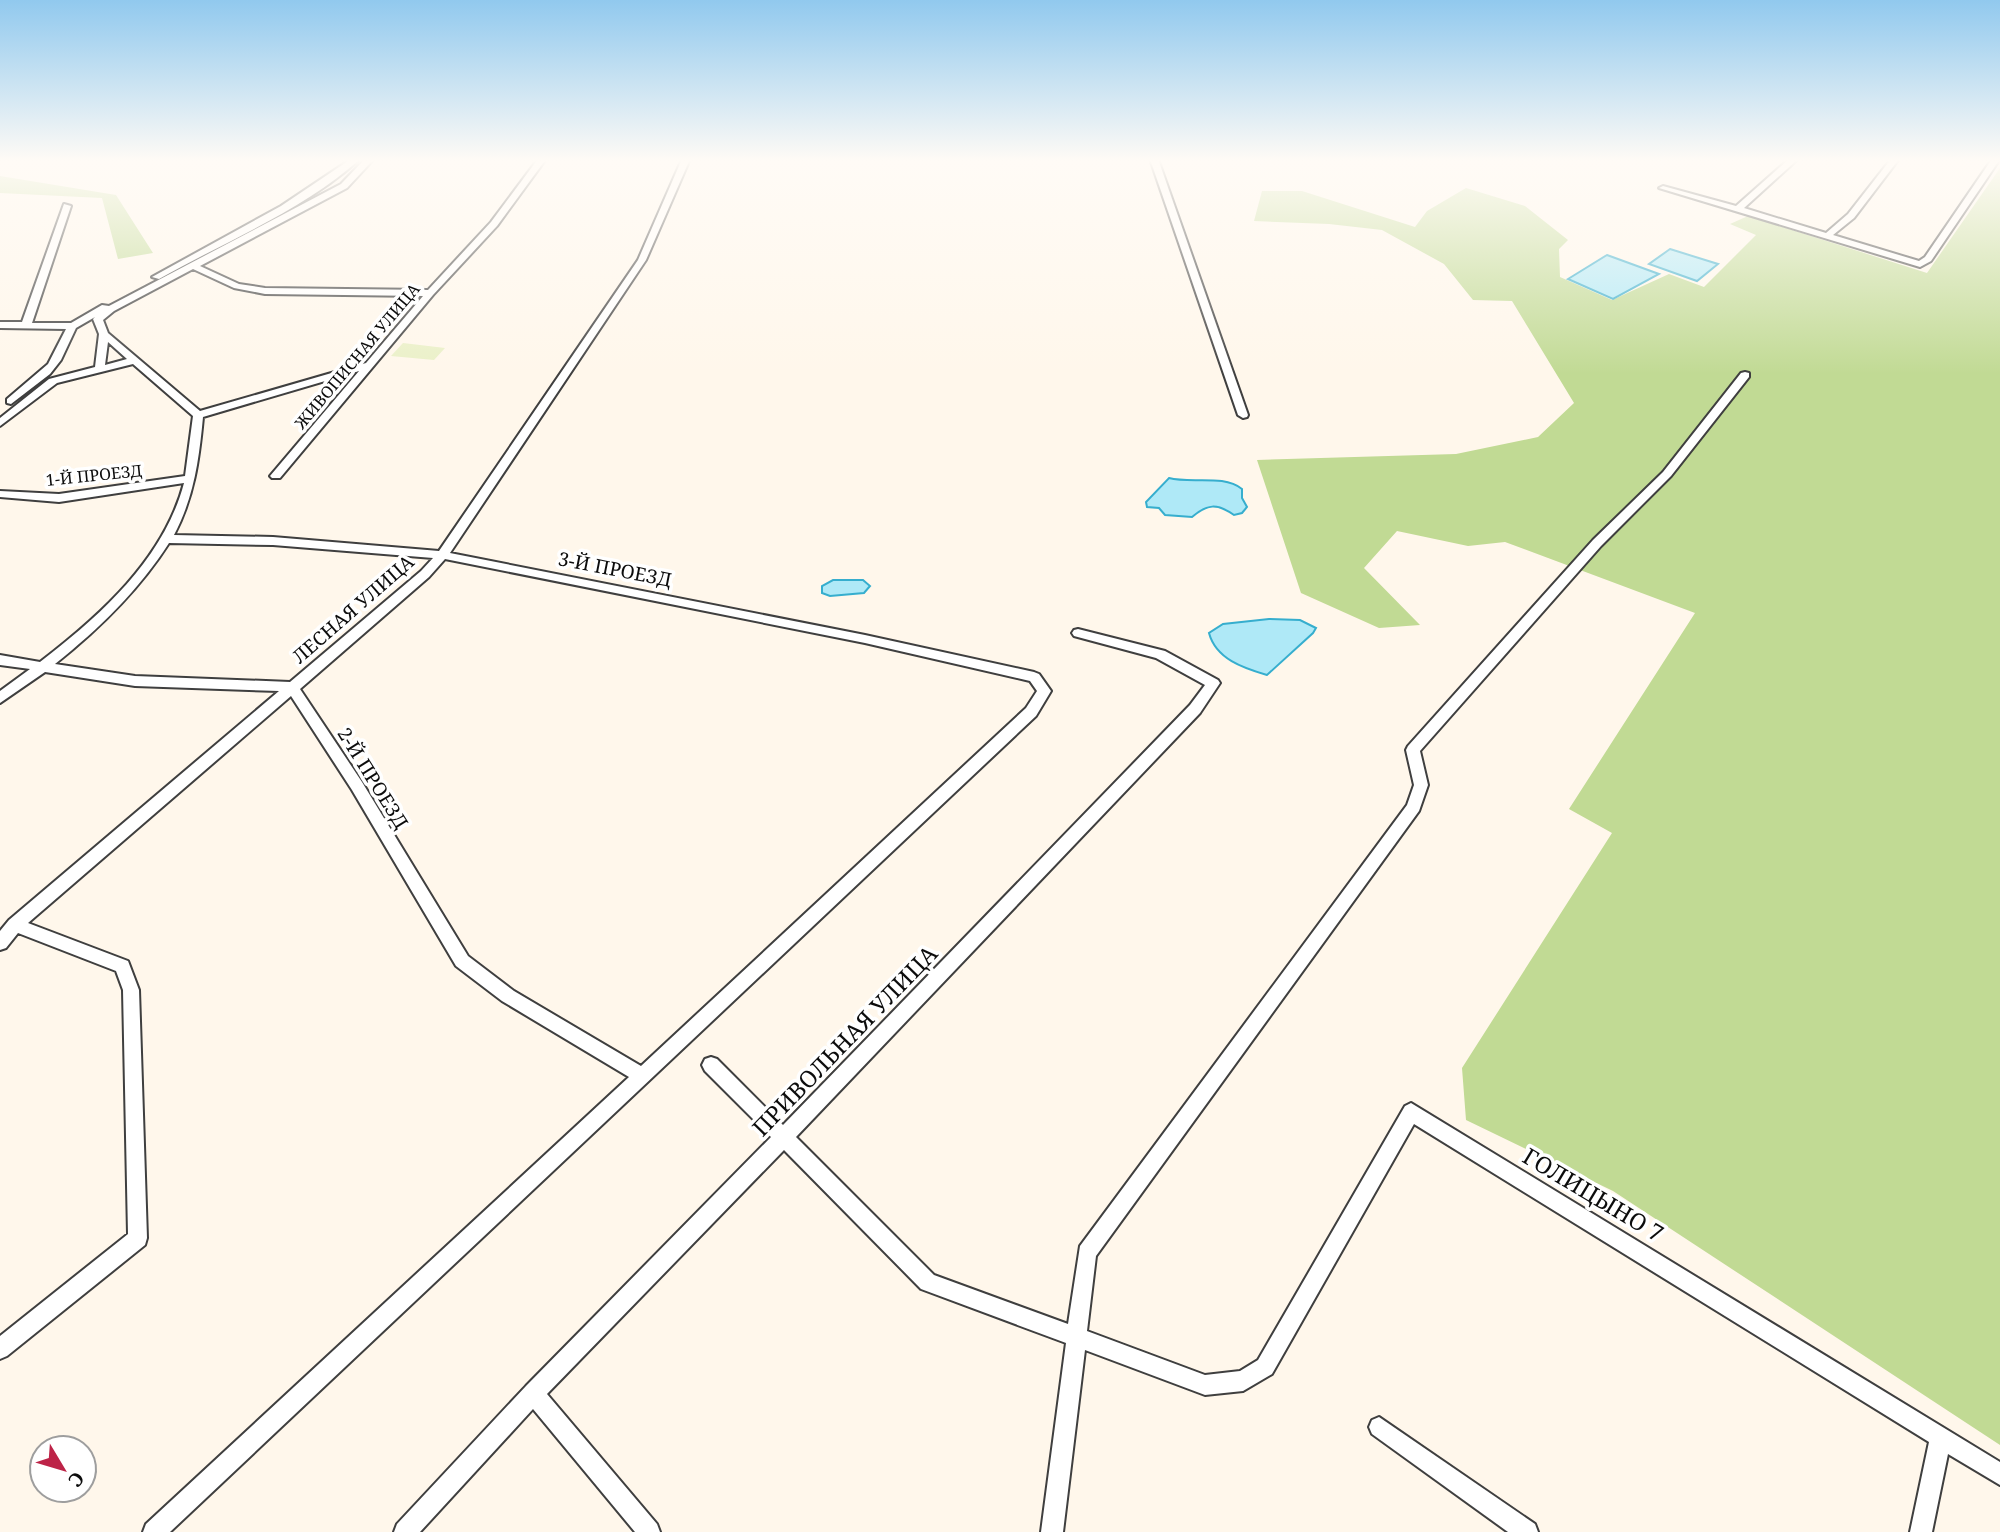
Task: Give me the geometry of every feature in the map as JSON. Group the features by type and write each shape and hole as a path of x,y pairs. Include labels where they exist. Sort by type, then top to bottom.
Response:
{"street":[{"path":"26,326 59,230"},
{"path":"0,410 50,369 58,357 61,340 72,326 238,230"},
{"path":"198,415 104,334 98,320 111,309 262,230"},
{"name":"ЖИВОПИСНАЯ УЛИЦА","path":"276,476 430,293 488,230"},
{"name":"ЛЕСНАЯ УЛИЦА","path":"0,943 15,925 425,574 442,555 642,260 655,230"},
{"path":"1179,230 1243,415"},
{"path":"1809,230 1920,264 1928,259 1947,230"},
{"path":"1827,236 1834,230"},
{"path":"195,267 237,286 265,291 430,293"},
{"path":"0,325 72,326"},
{"path":"100,367 104,334"},
{"path":"0,423 54,381 100,367 136,360"},
{"path":"198,415 371,365"},
{"path":"1052,1532 1087,1253 1414,807 1421,785 1413,750 1597,543 1667,474 1745,375"},
{"path":"0,698 41,668 121,596 166,539 191,479 198,415"},
{"name":"1-Й ПРОЕЗД","path":"0,494 59,498 191,479"},
{"name":"3-Й ПРОЕЗД","path":"166,539 273,541 442,555 864,639 1034,677 1044,691 1031,712 641,1074"},
{"name":"ПРИВОЛЬНАЯ УЛИЦА","path":"405,1532 533,1393 782,1139 1195,709 1213,683 1160,654 1078,633"},
{"path":"0,660 135,681 292,687"},
{"name":"2-Й ПРОЕЗД","path":"292,687 357,786 462,961 508,996 641,1074"},
{"path":"0,1349 138,1238 131,990 122,966 15,925"},
{"path":"711,1065 782,1139 928,1282 1076,1338"},
{"path":"155,1532 641,1074"},
{"name":"ГОЛИЦЫНО 7","path":"1076,1338 1205,1385 1243,1381 1265,1367 1411,1112 2000,1474"},
{"path":"533,1393 649,1532"},
{"path":"1379,1427 1527,1532"},
{"path":"1921,1532 1941,1437"}],"green space":[{"path":"111,230 139,230 153,253 118,259"},
{"path":"1383,230 1556,230 1568,240 1559,249 1560,277 1612,300 1669,274 1704,287 1756,235 1745,230 1794,230 1927,273 1957,230 2000,230 2000,1445 1613,1191 1466,1120 1462,1068 1612,833 1569,809 1695,613 1505,542 1468,546 1397,531 1364,568 1420,625 1379,628 1301,593 1257,460 1456,454 1538,437 1574,403 1512,301 1473,300 1444,264"},
{"path":"403,343 445,348 434,360 391,356"}],"water":[{"path":"1670,249 1718,264 1697,281 1649,264"},
{"path":"1607,255 1659,274 1613,299 1568,279"},
{"path":"1169,478 1234,484 1242,489 1242,498 1247,507 1242,513 1234,515 1222,508 1207,507 1192,517 1165,515 1159,508 1147,507 1146,502"},
{"path":"833,580 863,580 870,586 864,593 830,596 822,593 822,586"},
{"path":"1269,619 1300,620 1316,628 1267,675 1224,656 1209,633 1223,624"}]}
